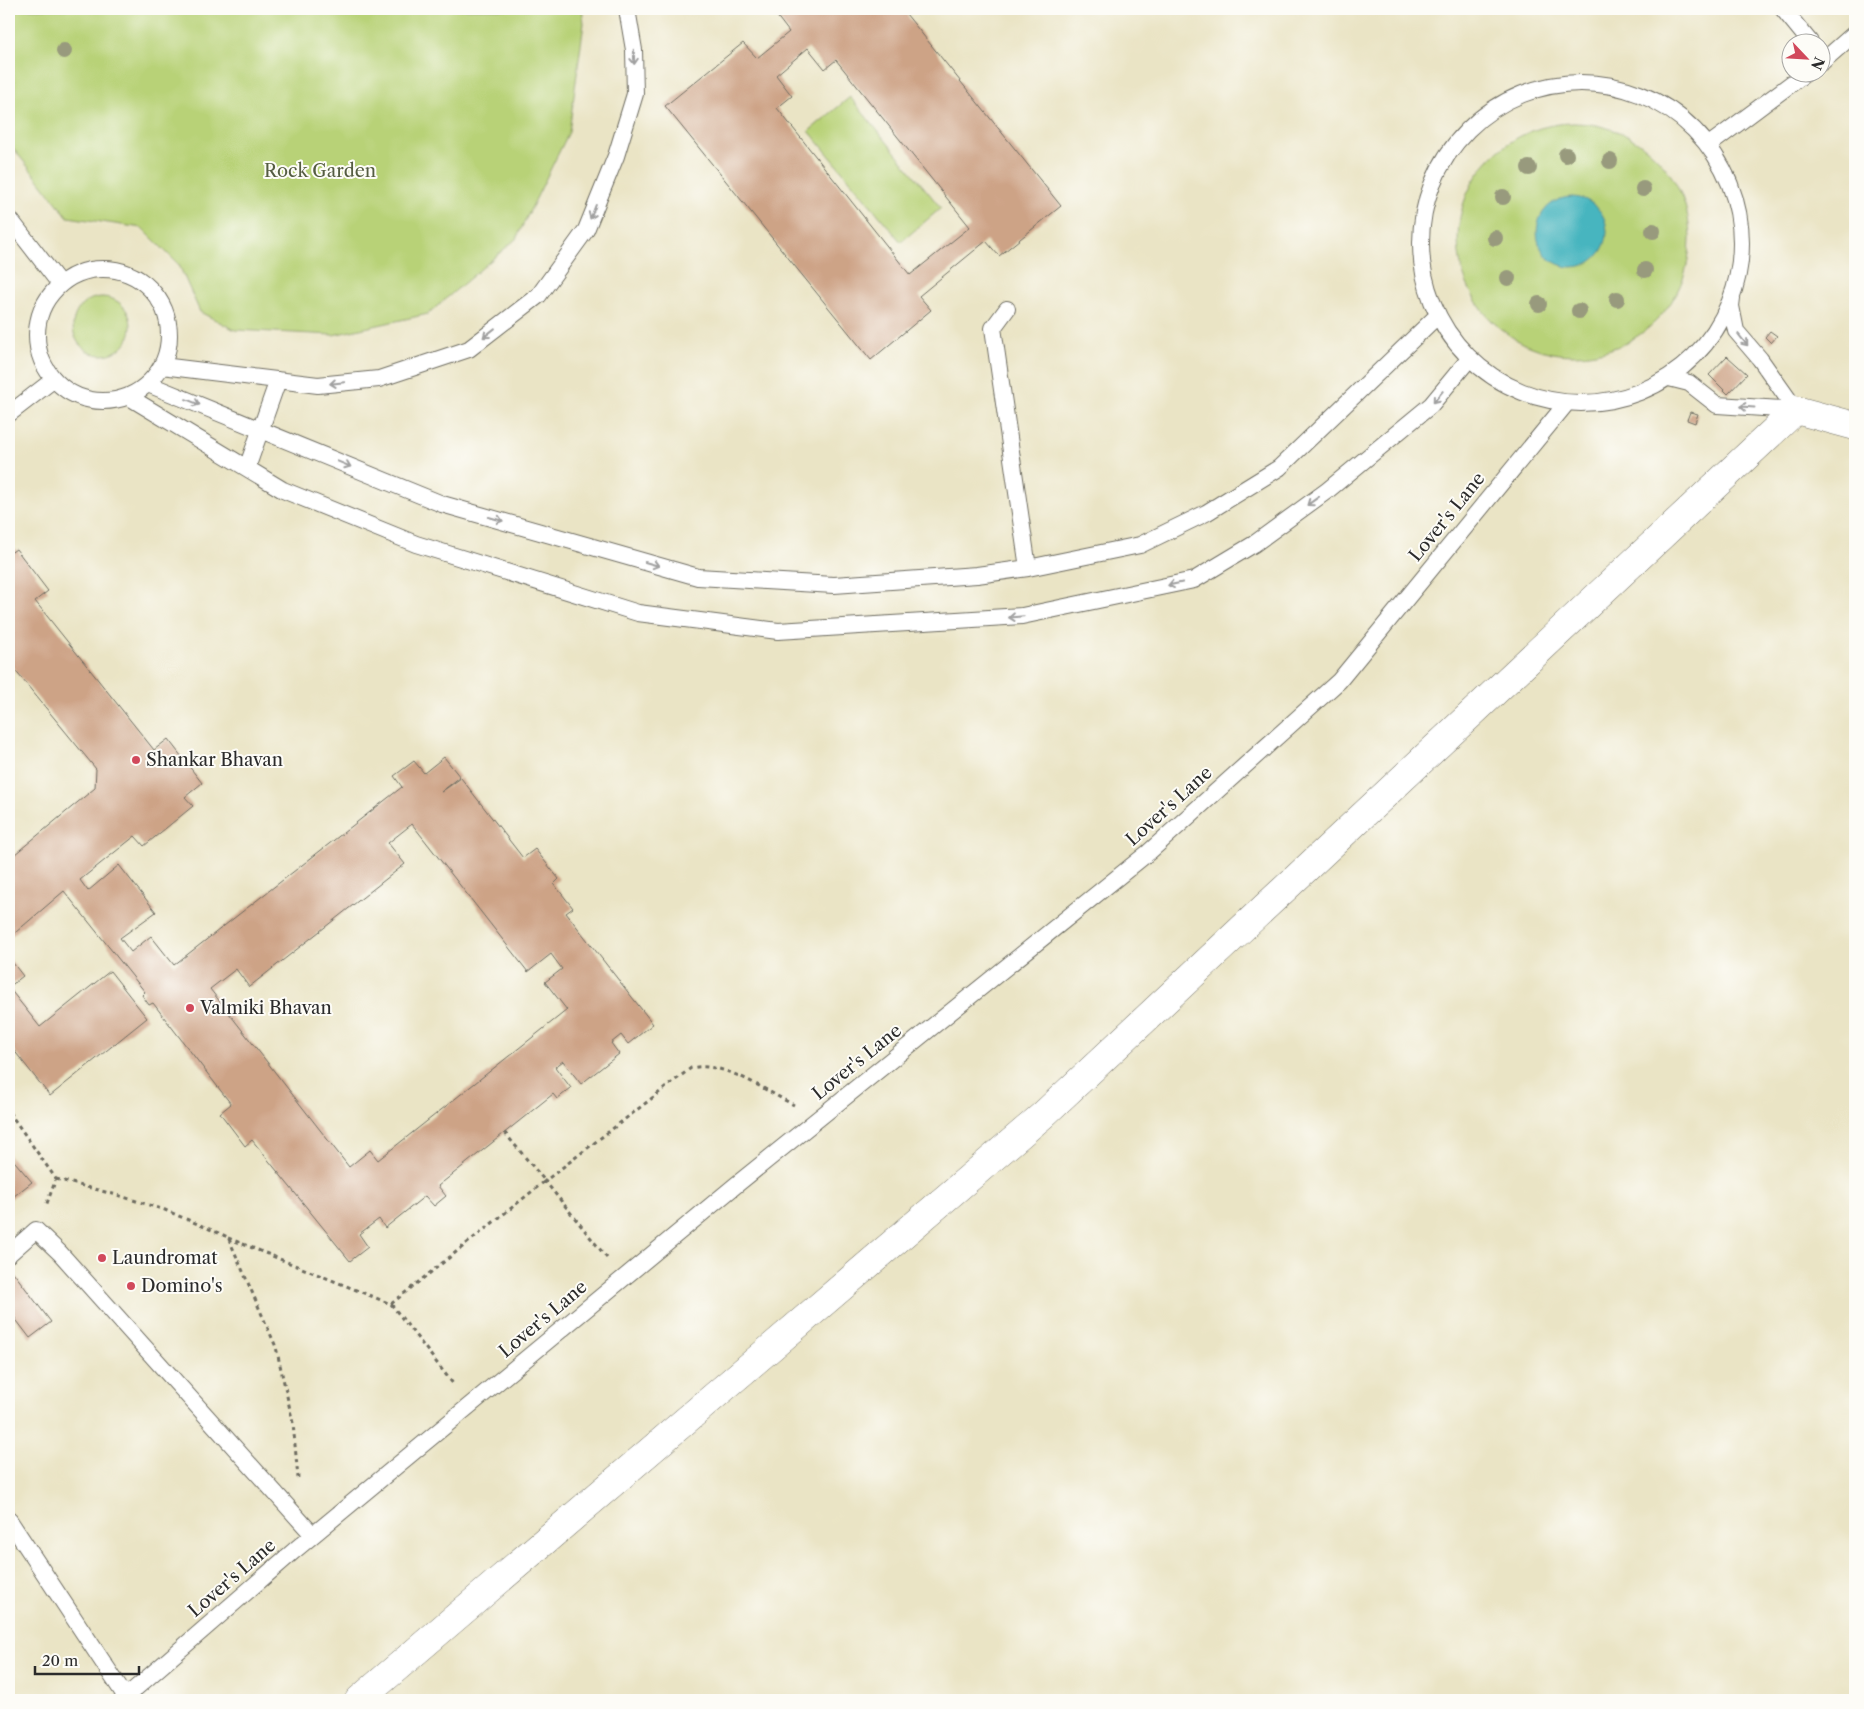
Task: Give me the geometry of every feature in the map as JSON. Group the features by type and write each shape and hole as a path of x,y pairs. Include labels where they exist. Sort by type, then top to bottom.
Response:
{"street":[{"path":"359,1700 1042,1115 1796,410 1855,426"}],"lane":[{"path":"162,366 318,385 378,379 469,349 539,295 586,230 619,147 635,94 634,50 627,9"},
{"path":"1783,9 1802,32"},
{"path":"1832,51 1855,33"},
{"path":"1733,294 1709,341 1669,378 1620,400 1566,404 1514,390 1468,359 1437,316 1421,264 1424,209 1443,161 1477,121 1521,94 1573,82 1624,87 1672,109 1709,145 1733,192 1742,242 1731,306 1736,331 1760,359 1796,410"},
{"path":"1709,145 1794,82"},
{"path":"9,218 60,284"},
{"path":"102,268 125,272 145,283 160,300 169,321 169,344 162,366 148,384 129,397 109,402 88,401 69,393 53,380 41,363 36,341 37,320 45,300 60,284 79,272 102,268"},
{"path":"1007,309 993,328 1028,568"},
{"path":"148,384 442,504 698,577 834,585 977,575 1028,568 1140,545 1206,513 1279,468 1437,316"},
{"path":"129,397 283,490 416,544 638,613 778,632 1022,616 1194,580 1254,544 1328,490 1431,405 1468,359"},
{"path":"1669,378 1689,383 1717,405 1796,410"},
{"path":"9,414 53,380"},
{"path":"247,468 278,380"},
{"name":"Lover's Lane","path":"124,1699 314,1535 470,1405 819,1118 1149,852 1339,681 1566,404"},
{"path":"9,1254 36,1230 60,1253 314,1535"},
{"path":"9,1520 124,1699"}],"path":[{"path":"391,1304 691,1068 703,1065 727,1070 819,1118"},
{"path":"9,1112 56,1179 117,1194 165,1210 391,1304 470,1405"},
{"path":"504,1132 605,1255"},
{"path":"36,1230 56,1179"},
{"path":"228,1237 276,1347 293,1423 298,1484 298,1518"}],"green space":[{"name":"Rock Garden","path":"9,9 582,9 584,23 569,132 516,239 428,314 333,335 235,330 200,312 179,265 142,228 68,217 9,143"},
{"path":"850,97 941,208 901,242 809,131"},
{"path":"1574,123 1597,125 1629,137 1648,149 1664,165 1676,184 1685,205 1690,239 1688,262 1676,294 1664,313 1648,329 1629,341 1608,350 1574,355 1551,353 1519,341 1500,329 1484,313 1472,294 1463,273 1458,239 1460,216 1472,184 1484,165 1500,149 1519,137 1540,128"},
{"path":"102,297 113,299 123,305 129,315 131,326 129,337 123,347 113,353 102,355 91,353 81,347 75,337 73,326 75,315 81,305 91,299"}],"water":[{"path":"1579,197 1592,203 1601,212 1605,218 1607,232 1605,246 1597,257 1586,265 1565,267 1558,265 1547,257 1539,246 1537,225 1539,218 1547,207 1558,199"}],"building":[{"path":"785,9 902,9 1061,206 999,256 986,241 919,296 931,310 871,360 665,106 743,43 757,58 789,32 776,15","holes":["808,48 825,69 836,60 970,227 910,275 777,108 792,96 776,75"]},
{"path":"1770,331 1777,336 1771,343 1765,337"},
{"path":"1727,356 1747,374 1728,394 1709,375"},
{"path":"1690,412 1698,414 1695,423 1687,420"},
{"name":"Valmiki Bhavan","path":"16,549 48,591 35,601 154,750 168,739 202,783 185,797 193,806 144,846 135,836 80,880 88,891 119,865 156,912 120,938 131,952 151,936 174,965 402,787 394,776 414,761 424,773 444,757 460,777 441,792 461,778 523,858 535,849 559,879 554,884 573,908 566,913 653,1024 628,1044 621,1035 611,1043 619,1054 581,1084 563,1061 555,1067 571,1088 557,1099 553,1094 438,1186 446,1196 434,1206 425,1196 385,1228 379,1219 359,1234 368,1247 350,1261 252,1140 245,1146 220,1113 231,1104 153,1003 149,1005 142,995 145,992 64,891 9,938 9,859 95,788 96,769 9,663 9,554","holes":["412,824 528,972 551,954 562,969 545,982 567,1010 378,1160 370,1150 349,1167 210,989 236,969 249,987 405,864 388,843"]},
{"path":"9,958 23,976 9,987"},
{"path":"110,971 147,1018 50,1096 9,1044 9,988 40,1027"},
{"path":"9,1155 32,1182 9,1200"},
{"path":"13,1272 51,1322 30,1338 14,1317 9,1321 9,1275"}],"place":[{"name":"Shankar Bhavan","path":"136,760"},
{"name":"Valmiki Bhavan","path":"190,1008"},
{"name":"Laundromat","path":"102,1258"},
{"name":"Domino's","path":"131,1286"}]}
